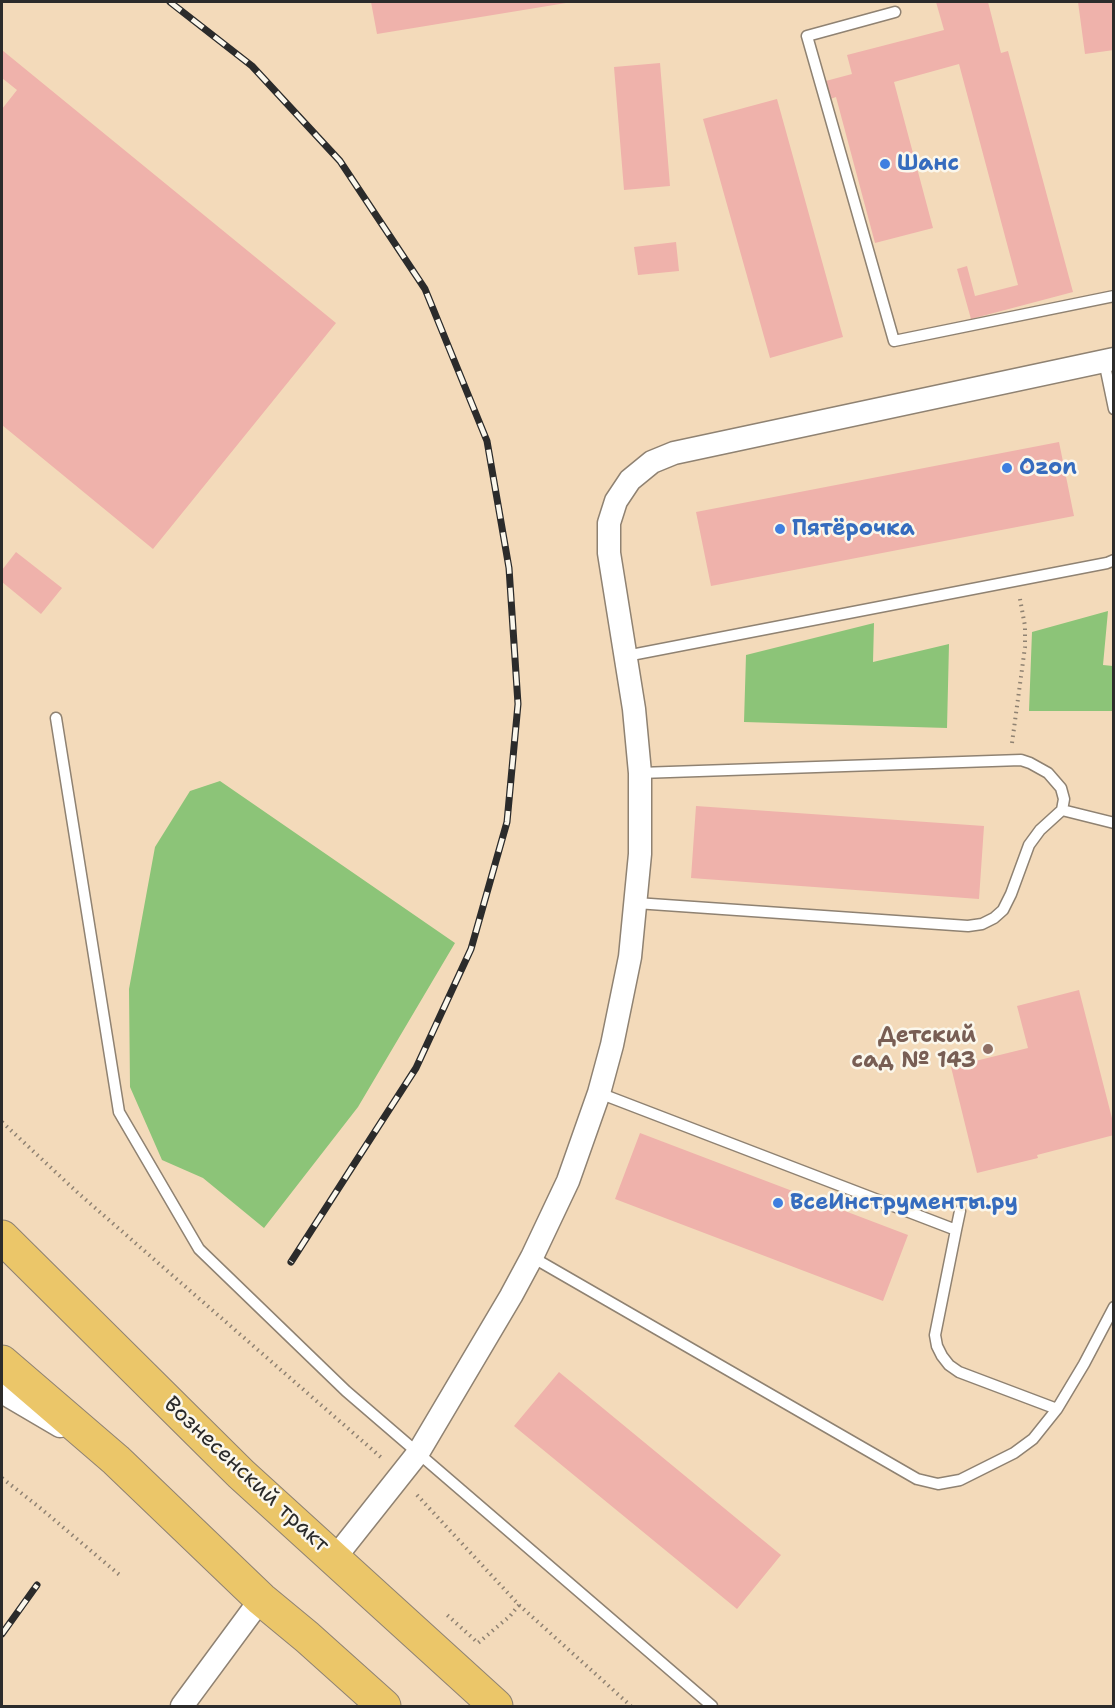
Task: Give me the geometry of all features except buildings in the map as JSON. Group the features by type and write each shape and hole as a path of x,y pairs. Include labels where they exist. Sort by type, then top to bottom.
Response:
{"main road":[{"name":"Вознесенский тракт","path":"2,1237 241,1474 496,1707"},
{"path":"2,1362 116,1460 261,1599 384,1707"}],"street":[{"path":"334,1559 418,1453 532,1257 568,1181 599,1093 612,1045 630,957 640,854 640,773 634,709 609,553 609,523 616,501 630,480 652,462 674,453 1109,360"},
{"path":"2,1392 116,1460"},
{"path":"182,1707 261,1599"},
{"path":"341,1667 358,1707"}],"lane":[{"path":"895,12 807,36 894,341 1113,296"},
{"path":"1109,360 1113,409"},
{"path":"626,656 1107,564 1113,560"},
{"path":"56,718 118,1112 198,1249 346,1391 712,1707"},
{"path":"636,903 968,926 982,924 1003,910 1029,845 1040,830 1062,810 1064,799 1061,788 1048,773 1030,763 1010,759 640,773"},
{"path":"1062,810 1113,823"},
{"path":"599,1093 956,1230"},
{"path":"960,1211 935,1335 942,1356 959,1372 1057,1409"},
{"path":"532,1257 917,1479 929,1483 949,1484 960,1480 1014,1453 1033,1439 1057,1409 1084,1364 1113,1307"}],"path":[{"path":"1010,759 1025,636 1017,581"},
{"path":"2,1122 78,1193 367,1443 519,1605 631,1707"},
{"path":"2,1478 122,1577"},
{"path":"445,1613 478,1643 510,1616 519,1605"}],"green space":[{"path":"1108,611 1103,665 1113,666 1113,711 1029,711 1032,632"},
{"path":"874,623 873,662 949,644 947,728 744,722 746,655"},
{"path":"220,781 455,943 358,1107 264,1228 203,1178 162,1160 130,1087 129,989 155,847 190,791"}],"railway":[{"path":"170,2 252,66 340,161 425,289 487,441 509,568 518,704 507,822 471,949 416,1068 291,1262"},
{"path":"2,1634 37,1585"}],"place":[{"name":"Шанс","path":"885,164"},
{"name":"Ozon","path":"1007,468"},
{"name":"Пятёрочка","path":"780,529"},
{"name":"Детский сад № 143","path":"988,1049"},
{"name":"ВсеИнструменты.ру","path":"778,1203"}]}
